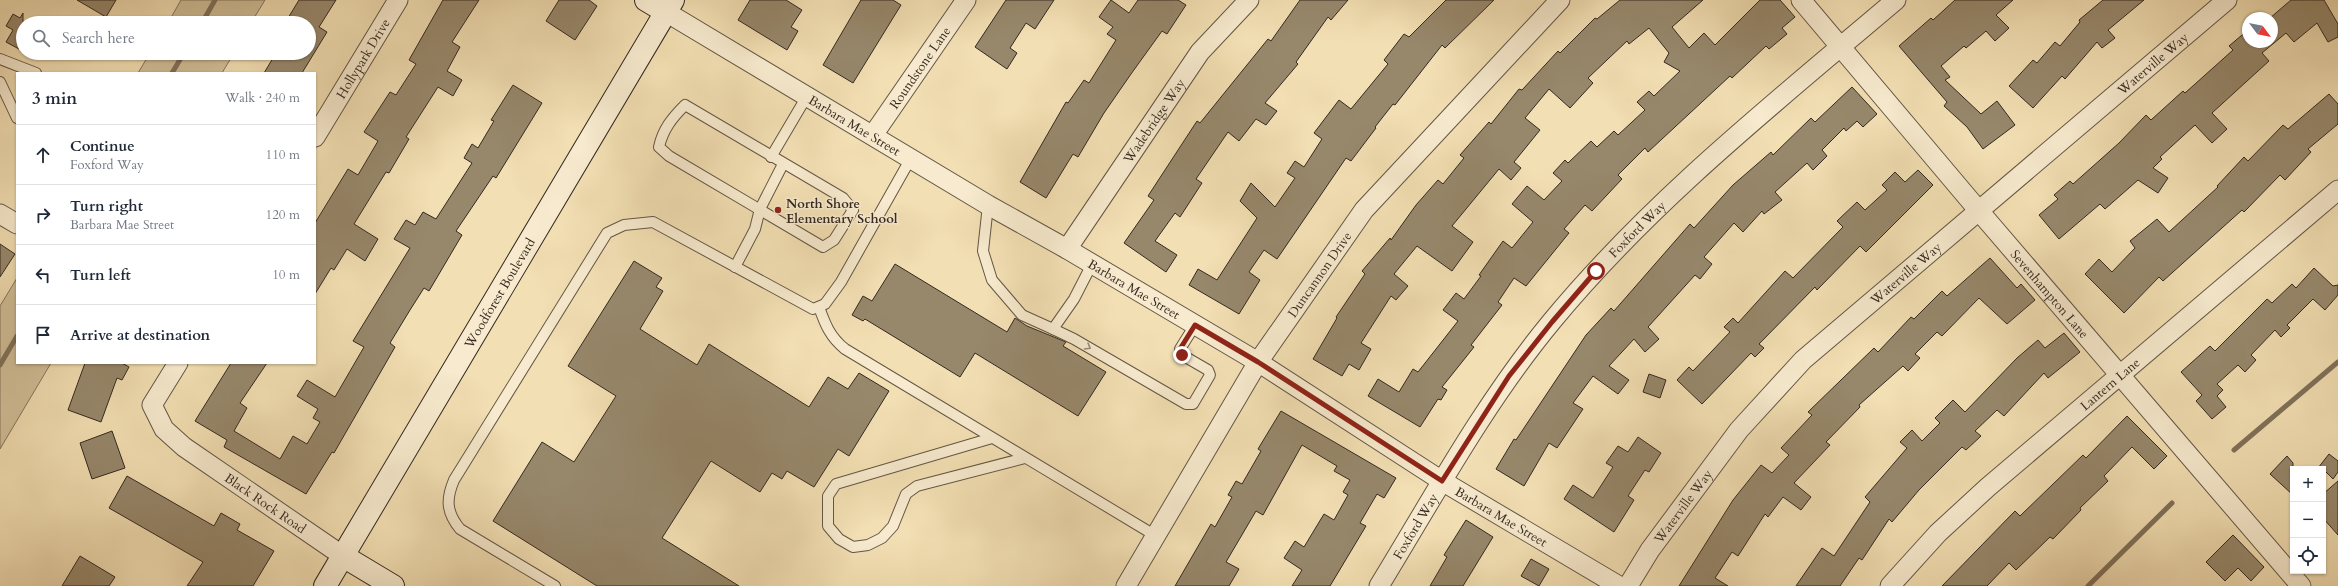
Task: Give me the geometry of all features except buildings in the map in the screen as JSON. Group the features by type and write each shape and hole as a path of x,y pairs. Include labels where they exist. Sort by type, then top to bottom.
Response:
{"main road":[{"name":"Barbara Mae Street","path":"646,0 670,6"},
{"name":"Woodforest Boulevard","path":"325,586 670,6"},
{"name":"Black Rock Road","path":"343,556 393,586"}],"street":[{"name":"Hollypark Drive","path":"316,135 398,0"},
{"name":"Roundstone Lane","path":"873,135 966,0"},
{"name":"Wadebridge Way","path":"1067,249 1200,52 1249,0"},
{"name":"Duncannon Drive","path":"1126,586 1258,362 1364,210 1560,0"},
{"name":"Sevenhampton Lane","path":"1801,0 1979,211 2121,374 2301,586"},
{"name":"Foxford Way","path":"1379,586 1442,481 1509,376 1552,322 1596,271 1647,219 1780,98 1896,0"},
{"name":"Waterville Way","path":"1628,586 1650,550 1698,482 1769,394 1803,360 2227,0"},
{"name":"Barbara Mae Street","path":"670,6 807,96 988,205 1067,249 1258,362 1442,481 1619,586"},
{"name":"Lantern Lane","path":"1890,586 1938,533 1988,487 2338,190"},
{"path":"0,214 16,223"},
{"name":"Black Rock Road","path":"177,364 152,405 164,429 184,447 343,556"}],"lane":[{"path":"0,59 33,72"},
{"path":"0,82 16,116"},
{"path":"771,156 807,96"},
{"path":"685,105 783,164 843,198 853,210 834,240 822,246 670,156 659,147 662,133 672,117 685,105"},
{"path":"555,586 460,529 453,521 447,497 454,480 607,233 624,225 653,222 813,309 825,304 841,282 911,158"},
{"path":"735,267 755,228 760,209 783,164"},
{"path":"988,205 983,251 992,280 1022,315 1074,339 1186,404 1193,404 1210,375 1208,370 1182,355 1180,349 1195,325"},
{"path":"1054,329 1074,299 1092,264"},
{"path":"819,307 828,330 835,341 992,438 1156,536"},
{"path":"992,438 836,484 828,496 828,526 839,539 853,547 868,545 882,538 893,526 906,494 917,486 1025,458"}],"shaded area":[{"path":"181,0 265,0 255,16 172,16"},
{"path":"146,60 230,60 223,72 139,72"},
{"path":"16,280 16,364 50,364 0,449 0,306"}],"waterway":[{"path":"206,16 215,0"},
{"path":"173,72 180,60"},
{"path":"0,365 16,338"},
{"path":"2234,450 2338,362"},
{"path":"2088,586 2172,503"}],"place":[{"name":"North Shore Elementary School","path":"778,210"}],"route":[{"path":"1182,355 1180,349 1195,325 1258,362 1442,481 1509,376 1552,322 1596,271"}]}
